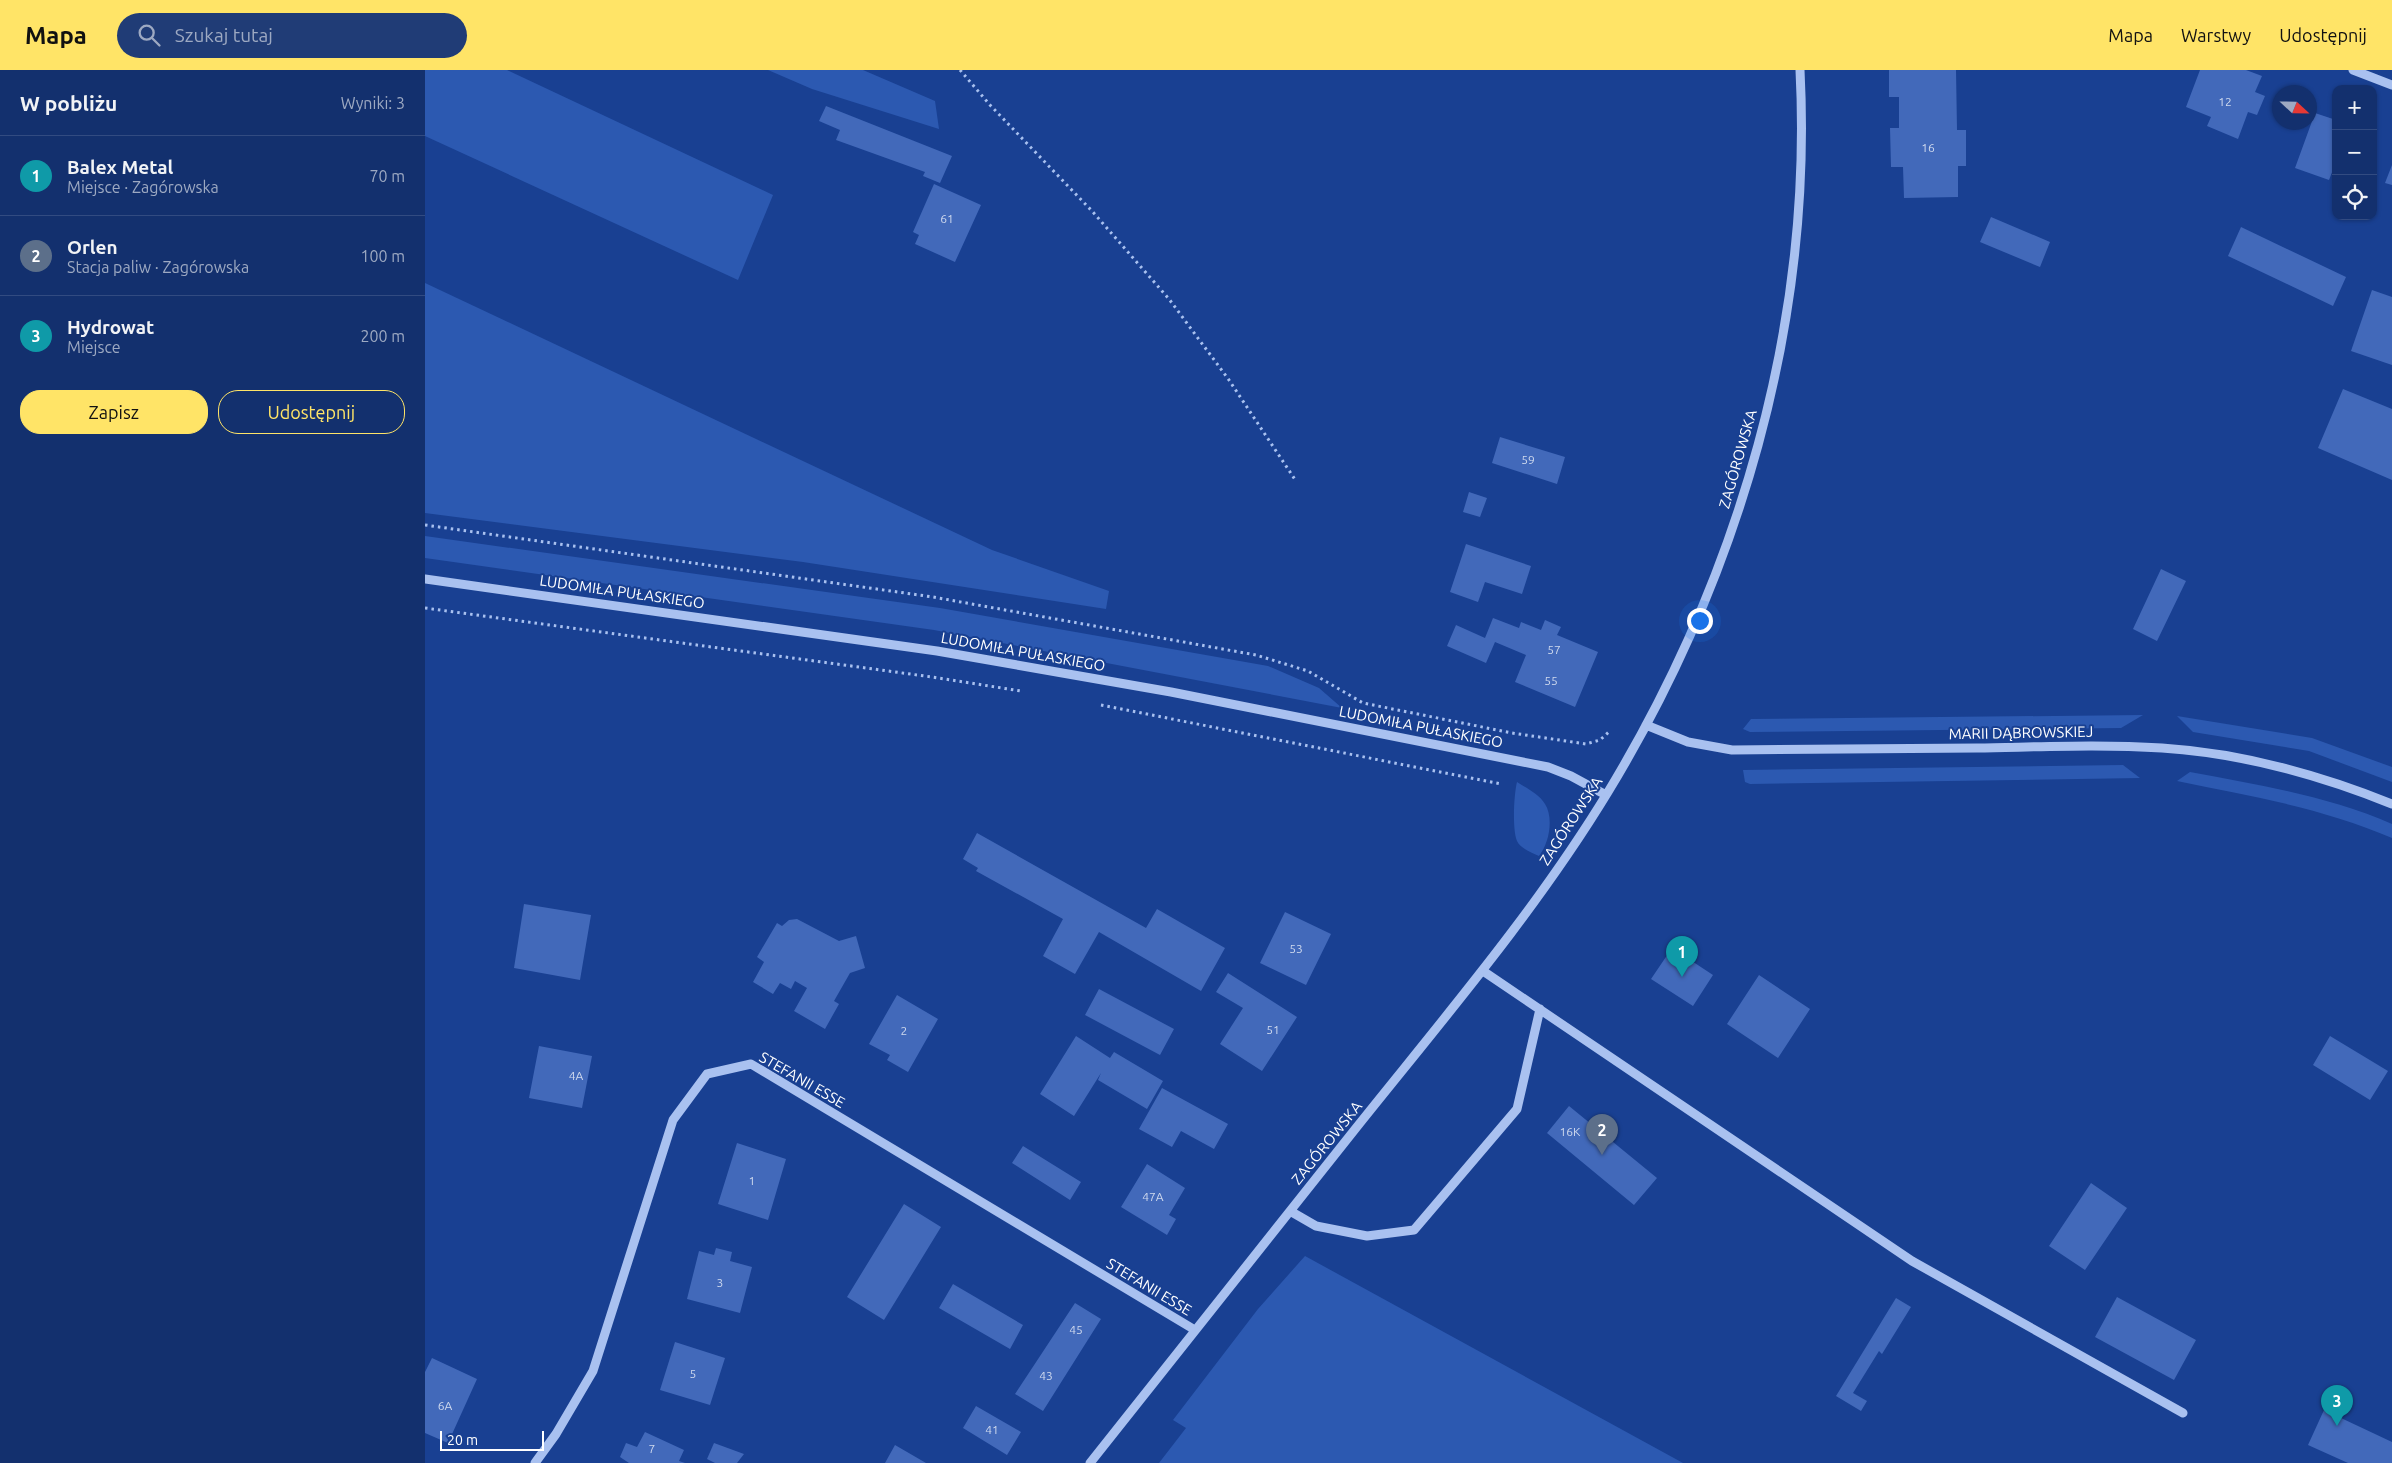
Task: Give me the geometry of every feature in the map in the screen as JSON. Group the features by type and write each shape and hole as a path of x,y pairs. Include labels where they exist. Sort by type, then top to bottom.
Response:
{"street":[{"name":"ZAGÓROWSKA","path":"1090,1463 1483,971 1553,874 1606,795 1646,724 1683,651 1734,525 1748,481 1774,380 1787,312 1799,208 1802,154 1800,70"},
{"path":"2353,70 2392,85"},
{"name":"LUDOMIŁA PUŁASKIEGO","path":"425,579 937,651 1171,692 1548,767 1571,776 1606,795"},
{"name":"MARII DĄBROWSKIEJ","path":"1646,724 1688,742 1732,750 2102,746 2164,748 2226,757 2293,770 2359,791 2392,804"},
{"path":"1483,971 1912,1261 2183,1413"},
{"path":"1290,1211 1315,1226 1367,1236 1414,1230 1517,1109 1541,1010"},
{"name":"STEFANII ESSE","path":"535,1463 556,1434 593,1371 673,1120 707,1074 751,1064 1195,1330"}],"path":[{"path":"960,70 990,105 1092,211 1169,299 1229,380 1295,481"},
{"path":"425,525 933,597 1256,655 1308,671 1363,703 1512,733 1586,744 1600,740 1610,731"},
{"path":"425,608 923,676 1031,693"},
{"path":"1100,705 1501,784"}],"shaded area":[{"path":"425,70 507,70 773,195 738,280 425,136"},
{"path":"768,70 863,70 935,101 939,129 812,89"},
{"path":"425,283 992,550 1109,591 1106,609 803,562 425,513"},
{"path":"425,536 940,608 1268,666 1319,688 1342,708 934,630 425,558"},
{"path":"2143,715 2121,728 1750,732 1743,729 1751,719"},
{"path":"2177,716 2312,738 2392,767 2392,782 2309,751 2193,732"},
{"path":"2123,765 2140,778 1750,784 1745,782 1743,770"},
{"path":"2190,772 2293,792 2368,814 2392,824 2392,838 2313,811 2177,781"},
{"path":"1517,782 1539,797 1548,810 1550,823 1548,838 1539,856 1523,848 1515,836 1514,812"},
{"path":"1305,1256 1683,1463 1159,1463 1186,1428 1173,1420 1258,1309"}],"building":[{"path":"1889,70 1956,70 1957,130 1966,130 1966,166 1958,166 1958,197 1904,198 1903,167 1891,167 1890,128 1899,128 1899,97 1889,97"},
{"path":"2200,70 2246,70 2262,76 2255,92 2265,96 2257,115 2248,112 2238,139 2207,126 2211,117 2186,107"},
{"path":"826,106 952,156 940,183 923,176 925,172 836,140 840,130 819,121"},
{"path":"2317,114 2332,119 2332,172 2329,180 2295,168 2309,130 2317,130"},
{"path":"2392,165 2392,185 2385,183"},
{"path":"934,184 981,205 955,262 915,244 919,235 913,232"},
{"path":"1991,217 2050,242 2040,267 1980,242"},
{"path":"2241,227 2346,277 2333,306 2228,256"},
{"path":"2372,290 2392,297 2392,365 2351,351"},
{"path":"2343,389 2392,409 2392,480 2318,448"},
{"path":"1500,437 1565,457 1557,484 1492,463"},
{"path":"1469,492 1487,498 1480,517 1463,512"},
{"path":"1466,544 1531,566 1522,594 1485,582 1478,602 1450,592"},
{"path":"2161,569 2186,581 2157,641 2133,629"},
{"path":"1493,618 1519,628 1521,622 1541,630 1545,620 1561,627 1557,635 1598,652 1575,707 1515,682 1526,655 1495,642 1486,663 1447,646 1456,625 1485,638"},
{"path":"977,833 1146,928 1157,909 1225,948 1201,991 1099,932 1075,974 1043,956 1063,919 976,871 978,868 963,859"},
{"path":"524,904 591,915 580,980 514,968"},
{"path":"1285,912 1331,934 1306,985 1260,963"},
{"path":"797,919 839,941 856,936 865,968 850,973 834,1001 839,1004 825,1029 794,1011 807,988 795,981 791,989 780,983 773,994 753,982 764,962 757,957 777,923 782,926 789,920"},
{"path":"1672,948 1713,975 1693,1006 1651,979"},
{"path":"1228,973 1297,1017 1262,1071 1220,1044 1243,1008 1216,992"},
{"path":"1759,975 1810,1009 1778,1058 1727,1024"},
{"path":"1099,989 1174,1029 1160,1055 1085,1015"},
{"path":"897,995 938,1019 908,1072 887,1060 890,1055 869,1044"},
{"path":"1076,1036 1110,1058 1114,1052 1163,1081 1147,1109 1098,1080 1101,1073 1074,1116 1040,1094"},
{"path":"2330,1036 2388,1071 2370,1100 2313,1065"},
{"path":"539,1046 592,1056 582,1108 529,1098"},
{"path":"1162,1088 1228,1124 1214,1149 1181,1131 1172,1147 1139,1129"},
{"path":"1569,1106 1657,1178 1634,1205 1547,1133"},
{"path":"737,1143 786,1159 768,1220 718,1204"},
{"path":"1023,1146 1081,1182 1070,1200 1012,1163"},
{"path":"1147,1164 1185,1188 1169,1215 1176,1219 1167,1235 1121,1207"},
{"path":"2091,1183 2127,1208 2085,1270 2049,1246"},
{"path":"904,1204 941,1227 884,1320 847,1297"},
{"path":"716,1248 732,1252 730,1261 752,1267 740,1313 687,1299 699,1251 714,1255"},
{"path":"953,1284 1023,1325 1010,1349 939,1308"},
{"path":"2117,1297 2196,1340 2174,1380 2095,1337"},
{"path":"1896,1298 1911,1307 1882,1354 1879,1351 1853,1393 1867,1401 1861,1411 1836,1396"},
{"path":"1075,1303 1101,1319 1043,1411 1015,1394"},
{"path":"675,1342 725,1358 710,1405 660,1390"},
{"path":"432,1358 477,1379 448,1443 425,1433 425,1372"},
{"path":"976,1406 1021,1432 1007,1455 963,1428"},
{"path":"2324,1410 2392,1442 2392,1463 2348,1463 2308,1445"},
{"path":"645,1432 684,1450 679,1461 685,1463 629,1463 620,1457 626,1443 637,1447"},
{"path":"714,1443 744,1454 737,1463 715,1463 707,1459"},
{"path":"895,1445 926,1463 885,1463"}],"place":[{"name":"Balex Metal","path":"1682,977"},
{"name":"Orlen","path":"1602,1155"},
{"name":"Hydrowat","path":"2337,1426"}]}
